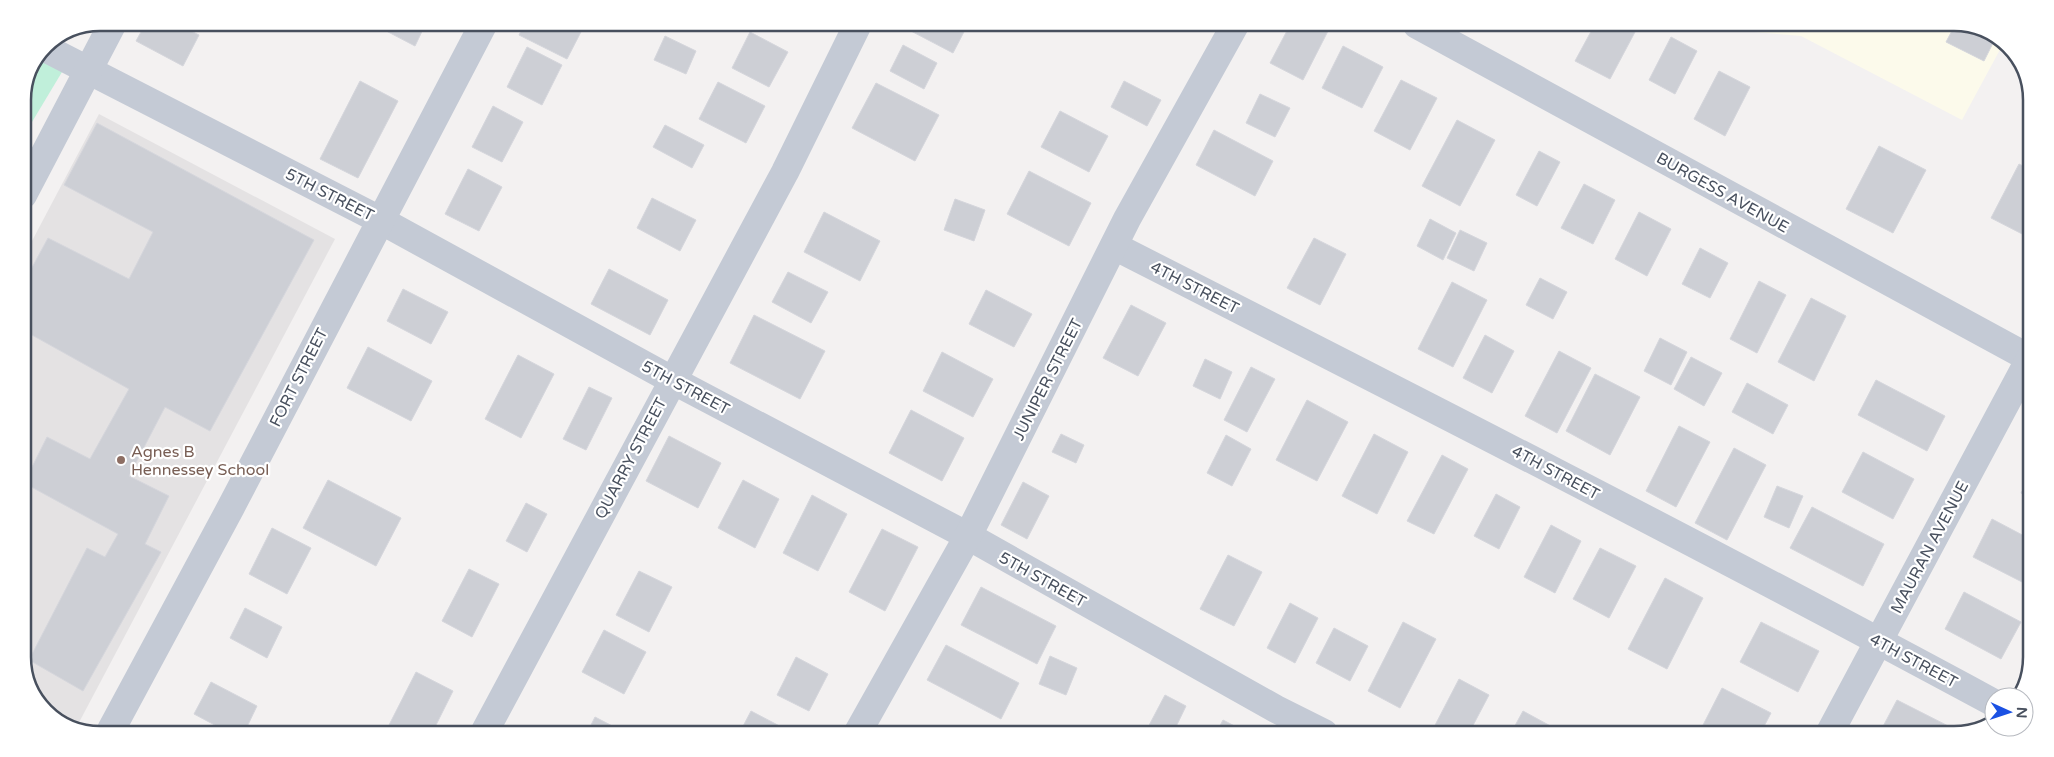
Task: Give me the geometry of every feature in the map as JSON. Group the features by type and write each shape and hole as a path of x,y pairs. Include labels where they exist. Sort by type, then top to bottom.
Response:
{"street":[{"path":"31,180 108,31"},
{"name":"FORT STREET","path":"113,726 236,499 480,31"},
{"name":"QUARRY STREET","path":"488,726 784,172 854,31"},
{"name":"JUNIPER STREET","path":"861,726 968,536 1127,219 1232,31"},
{"name":"BURGESS AVENUE","path":"1427,31 2023,355"},
{"name":"5TH STREET","path":"52,52 380,220 672,380 968,536 1310,726"},
{"name":"4TH STREET","path":"1114,246 1529,458 1878,640 1984,698"},
{"name":"MAURAN AVENUE","path":"1833,726 2023,372"}],"shaded area":[{"path":"1743,31 1953,31 1976,35 2000,50 1962,120 1801,36"},
{"name":"Agnes B Hennessey School","path":"99,114 335,239 79,722 62,714 46,699 37,683 31,661 31,243"}],"green space":[{"path":"47,58 65,67 31,124 33,87 43,62"}],"building":[{"path":"142,31 191,31 199,35 183,66 136,41"},
{"path":"386,31 422,31 415,46"},
{"path":"521,31 581,31 567,59 519,35"},
{"path":"911,31 964,31 953,53"},
{"path":"1287,31 1328,31 1303,80 1270,63"},
{"path":"1591,31 1635,32 1610,79 1575,61"},
{"path":"1953,31 1976,35 1993,44 1984,61 1946,42"},
{"path":"750,32 788,52 769,87 732,68"},
{"path":"665,36 696,51 686,74 654,60"},
{"path":"1671,37 1697,51 1675,94 1649,80"},
{"path":"903,45 937,63 924,89 890,71"},
{"path":"1343,46 1383,67 1362,108 1322,88"},
{"path":"527,47 562,65 542,105 507,87"},
{"path":"1719,71 1750,87 1725,136 1694,119"},
{"path":"1401,80 1437,98 1410,150 1374,131"},
{"path":"360,81 398,101 358,178 320,159"},
{"path":"1124,81 1161,100 1147,126 1111,107"},
{"path":"718,82 765,106 746,143 699,119"},
{"path":"876,83 939,115 915,161 852,128"},
{"path":"1260,94 1290,108 1275,137 1246,123"},
{"path":"493,106 523,122 502,162 472,147"},
{"path":"1060,111 1108,136 1089,172 1041,147"},
{"path":"1457,120 1495,140 1460,206 1422,186"},
{"name":"Agnes B Hennessey School","path":"97,123 314,240 210,431 165,407 129,476 169,496 145,544 161,552 83,691 31,661 31,656 87,548 105,557 118,534 31,487 31,469 47,437 90,459 129,389 31,334 31,269 48,238 129,279 153,232 64,185"},
{"path":"665,125 704,145 692,168 653,147"},
{"path":"1214,130 1273,161 1255,196 1196,165"},
{"path":"1879,146 1926,170 1893,233 1846,209"},
{"path":"1539,151 1560,162 1537,206 1516,195"},
{"path":"2019,164 2023,166 2023,234 1991,218"},
{"path":"468,169 502,187 479,231 445,214"},
{"path":"1029,171 1091,203 1069,246 1007,214"},
{"path":"1584,184 1615,200 1593,244 1561,228"},
{"path":"652,198 696,220 680,251 637,228"},
{"path":"955,199 985,210 974,241 944,230"},
{"path":"824,212 880,241 860,281 804,252"},
{"path":"1639,212 1671,229 1647,276 1615,259"},
{"path":"1430,219 1456,233 1443,260 1417,246"},
{"path":"1460,230 1487,243 1474,271 1447,258"},
{"path":"1314,238 1346,254 1320,305 1287,288"},
{"path":"1700,248 1728,263 1710,298 1682,284"},
{"path":"609,269 668,300 650,335 591,304"},
{"path":"788,272 828,292 811,323 772,302"},
{"path":"1540,278 1567,292 1553,319 1526,305"},
{"path":"1759,281 1786,295 1757,353 1730,339"},
{"path":"1452,282 1487,300 1453,367 1418,349"},
{"path":"403,289 448,312 431,344 387,321"},
{"path":"986,290 1032,314 1014,347 969,324"},
{"path":"1811,298 1846,316 1814,381 1778,362"},
{"path":"1131,305 1166,323 1138,376 1103,358"},
{"path":"754,315 825,351 800,399 730,363"},
{"path":"1485,335 1514,351 1492,393 1463,378"},
{"path":"1660,338 1687,352 1671,385 1644,371"},
{"path":"368,347 432,381 411,421 347,388"},
{"path":"1559,351 1591,368 1557,433 1525,416"},
{"path":"942,352 993,379 973,417 923,391"},
{"path":"518,355 554,374 521,438 485,419"},
{"path":"1691,357 1722,373 1704,406 1674,389"},
{"path":"1205,359 1232,372 1220,399 1193,386"},
{"path":"1251,367 1275,379 1247,432 1224,420"},
{"path":"1595,374 1640,397 1610,455 1566,431"},
{"path":"1876,380 1945,416 1927,451 1858,415"},
{"path":"1747,383 1788,405 1773,434 1732,412"},
{"path":"589,387 612,398 586,450 563,439"},
{"path":"1307,400 1348,422 1317,481 1276,460"},
{"path":"911,410 964,438 942,481 889,453"},
{"path":"1679,426 1710,442 1676,507 1646,491"},
{"path":"1061,434 1084,445 1076,463 1052,452"},
{"path":"1374,434 1408,452 1377,514 1342,496"},
{"path":"1226,435 1251,449 1232,486 1207,473"},
{"path":"669,436 721,463 698,508 646,481"},
{"path":"1734,448 1766,465 1727,540 1695,523"},
{"path":"1863,452 1914,479 1893,519 1842,492"},
{"path":"1442,455 1468,469 1434,534 1407,521"},
{"path":"328,480 401,518 376,566 303,528"},
{"path":"743,480 779,499 755,548 718,528"},
{"path":"1023,482 1049,496 1027,539 1001,525"},
{"path":"1777,486 1803,496 1789,528 1764,517"},
{"path":"1496,494 1520,507 1499,549 1474,536"},
{"path":"812,495 847,514 818,571 783,553"},
{"path":"526,503 547,514 527,552 506,541"},
{"path":"1812,507 1884,544 1863,586 1790,548"},
{"path":"1992,519 2023,535 2023,582 1973,557"},
{"path":"1551,525 1581,541 1555,593 1524,577"},
{"path":"272,528 311,548 287,594 249,574"},
{"path":"882,529 918,547 885,611 849,592"},
{"path":"1600,548 1636,566 1609,618 1573,599"},
{"path":"1228,555 1262,572 1234,626 1200,609"},
{"path":"469,569 499,584 472,637 442,621"},
{"path":"639,571 672,587 649,632 616,615"},
{"path":"1665,578 1703,598 1667,669 1628,649"},
{"path":"981,587 1056,626 1037,664 961,625"},
{"path":"1964,592 2021,622 2001,659 1945,629"},
{"path":"1290,603 1318,618 1295,663 1267,648"},
{"path":"245,608 282,627 267,658 230,638"},
{"path":"1403,622 1436,639 1400,708 1368,691"},
{"path":"1761,622 1819,651 1798,692 1740,662"},
{"path":"1334,628 1368,646 1350,681 1316,663"},
{"path":"604,630 646,652 624,694 582,672"},
{"path":"946,645 1019,683 1001,719 927,680"},
{"path":"1050,656 1077,668 1066,695 1039,684"},
{"path":"796,657 828,674 809,711 777,695"},
{"path":"416,672 453,691 436,726 389,726"},
{"path":"1459,679 1489,695 1473,726 1435,726"},
{"path":"211,682 257,706 247,726 217,726 194,714"},
{"path":"1722,688 1771,713 1764,726 1703,726"},
{"path":"1165,695 1186,706 1176,726 1149,726"},
{"path":"1897,700 1948,726 1883,726"},
{"path":"751,711 780,726 743,726"},
{"path":"1523,711 1550,726 1515,726"},
{"path":"595,717 612,726 590,726"},
{"path":"1223,720 1235,726 1220,726"}],"place":[{"name":"Agnes B Hennessey School","path":"121,460"}]}
